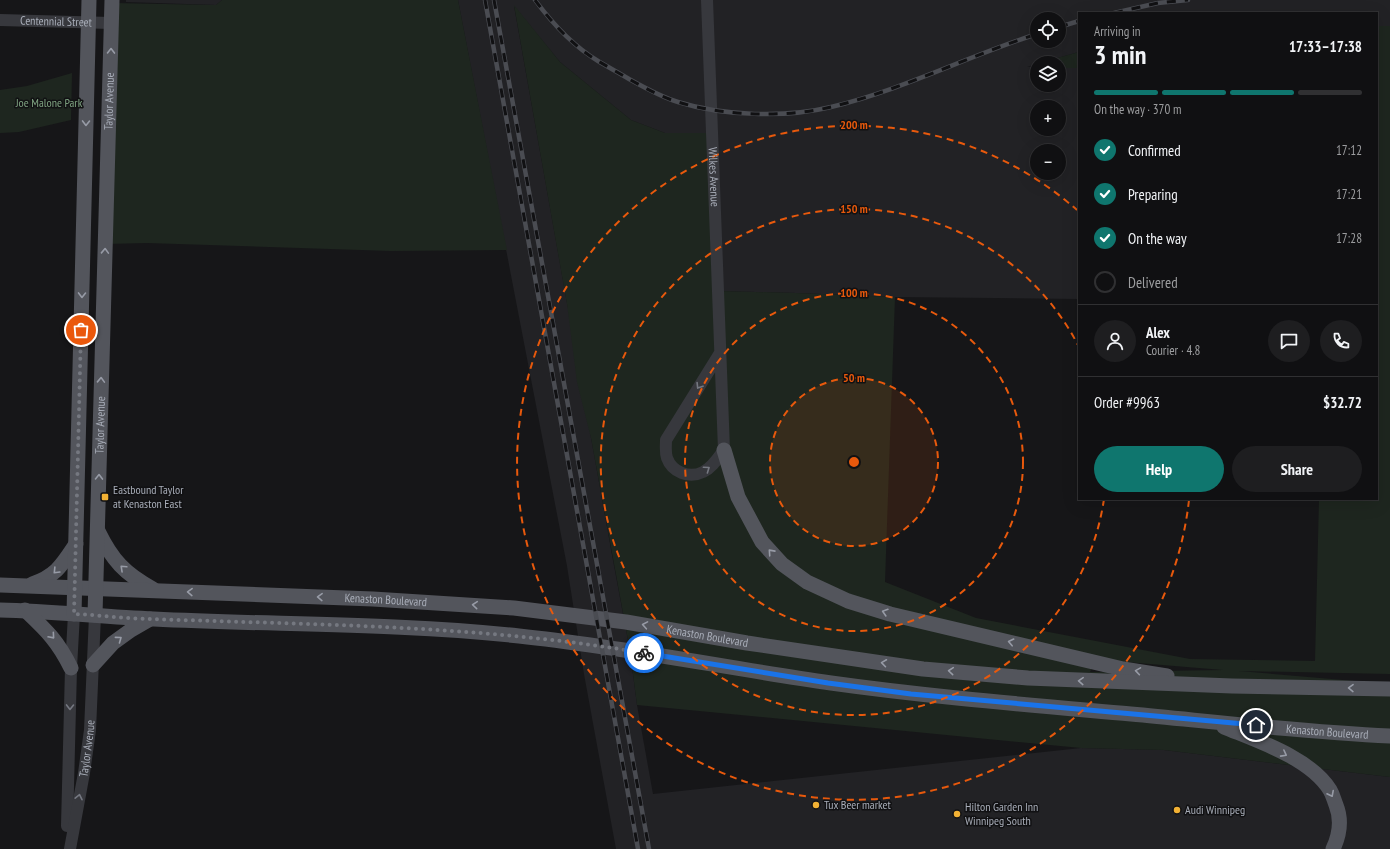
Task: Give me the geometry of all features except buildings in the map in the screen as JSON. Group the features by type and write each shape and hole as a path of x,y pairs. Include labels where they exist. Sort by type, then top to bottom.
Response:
{"main road":[{"name":"Taylor Avenue","path":"74,614 89,0"},
{"name":"Taylor Avenue","path":"95,615 112,0"},
{"path":"724,450 738,497 762,542 782,564 807,582 848,601 890,614 1123,669 1232,686"},
{"path":"98,530 106,546 120,565 137,580 155,590"},
{"path":"27,586 44,580 54,574 76,544"},
{"name":"Kenaston Boulevard","path":"0,585 373,599 574,614 747,643 923,669 1028,678 1232,686 1390,689"},
{"name":"Kenaston Boulevard","path":"0,610 25,610 150,619 451,630 517,636 630,650 828,683 911,694 1210,722 1390,736"},
{"path":"25,610 49,632 56,641 71,668"},
{"path":"93,665 113,643 150,619"},
{"path":"1210,722 1271,747 1306,765 1320,778 1331,791 1339,814 1339,837 1333,849"}],"street":[{"name":"Wilkes Avenue","path":"707,0 724,450"},
{"name":"Centennial Street","path":"0,20 111,23"},
{"path":"720,353 666,440 665,450 671,465 683,474 693,475 703,472 708,468 724,450"},
{"name":"Taylor Avenue","path":"67,849 71,668 74,614"},
{"name":"Taylor Avenue","path":"70,849 84,773 90,730 95,615"}],"shaded area":[{"path":"126,0 222,0 216,5 126,2"},
{"path":"458,0 1390,0 1390,26 1378,26 1378,12 1078,12 1078,52 1065,56 1030,56 1030,66 1027,67 1030,67 1030,92 1066,92 1066,68 1078,68 1078,299 895,297 719,291 713,134 665,133 631,120 560,62 514,6 630,651 637,705 653,794 1081,748 1164,750 1390,777 1390,849 616,849 584,674 567,566"}],"green space":[{"path":"222,0 458,0 507,250 391,251 147,243 105,244 112,3 216,5"},
{"path":"514,5 560,62 631,120 665,133 713,133 720,356 719,291 895,297 885,582 976,618 1190,659 1315,661 1319,500 1378,500 1378,26 1390,26 1390,674 1239,671 1390,684 1390,777 1164,750 1081,748 637,705 630,651 591,438 577,382 567,304","holes":["1126,662 1223,670 1090,672 1092,668"]},
{"path":"1078,52 1078,68 1066,68 1066,56 1064,56"},
{"name":"Joe Malone Park","path":"72,73 71,120 19,132 0,133 0,90 27,86"}],"railway":[{"path":"485,0 638,849"},
{"path":"494,0 649,849"},
{"path":"535,0 548,17 580,48 598,61 629,79 659,95 678,102 696,107 734,113 794,113 831,107 883,92 1030,36"},
{"path":"1118,12 1158,3 1188,0"},
{"path":"1066,25 1078,21"}],"way so far":[{"path":"81,330 74,614 150,619 451,630 517,636 644,653"}],"place":[{"name":"Eastbound Taylor at Kenaston East","path":"105,497"},
{"name":"Tux Beer market","path":"816,805"},
{"name":"Audi Winnipeg","path":"1177,810"},
{"name":"Hilton Garden Inn Winnipeg South","path":"957,814"}],"route":[{"path":"644,653 828,683 911,694 1256,725"}]}
